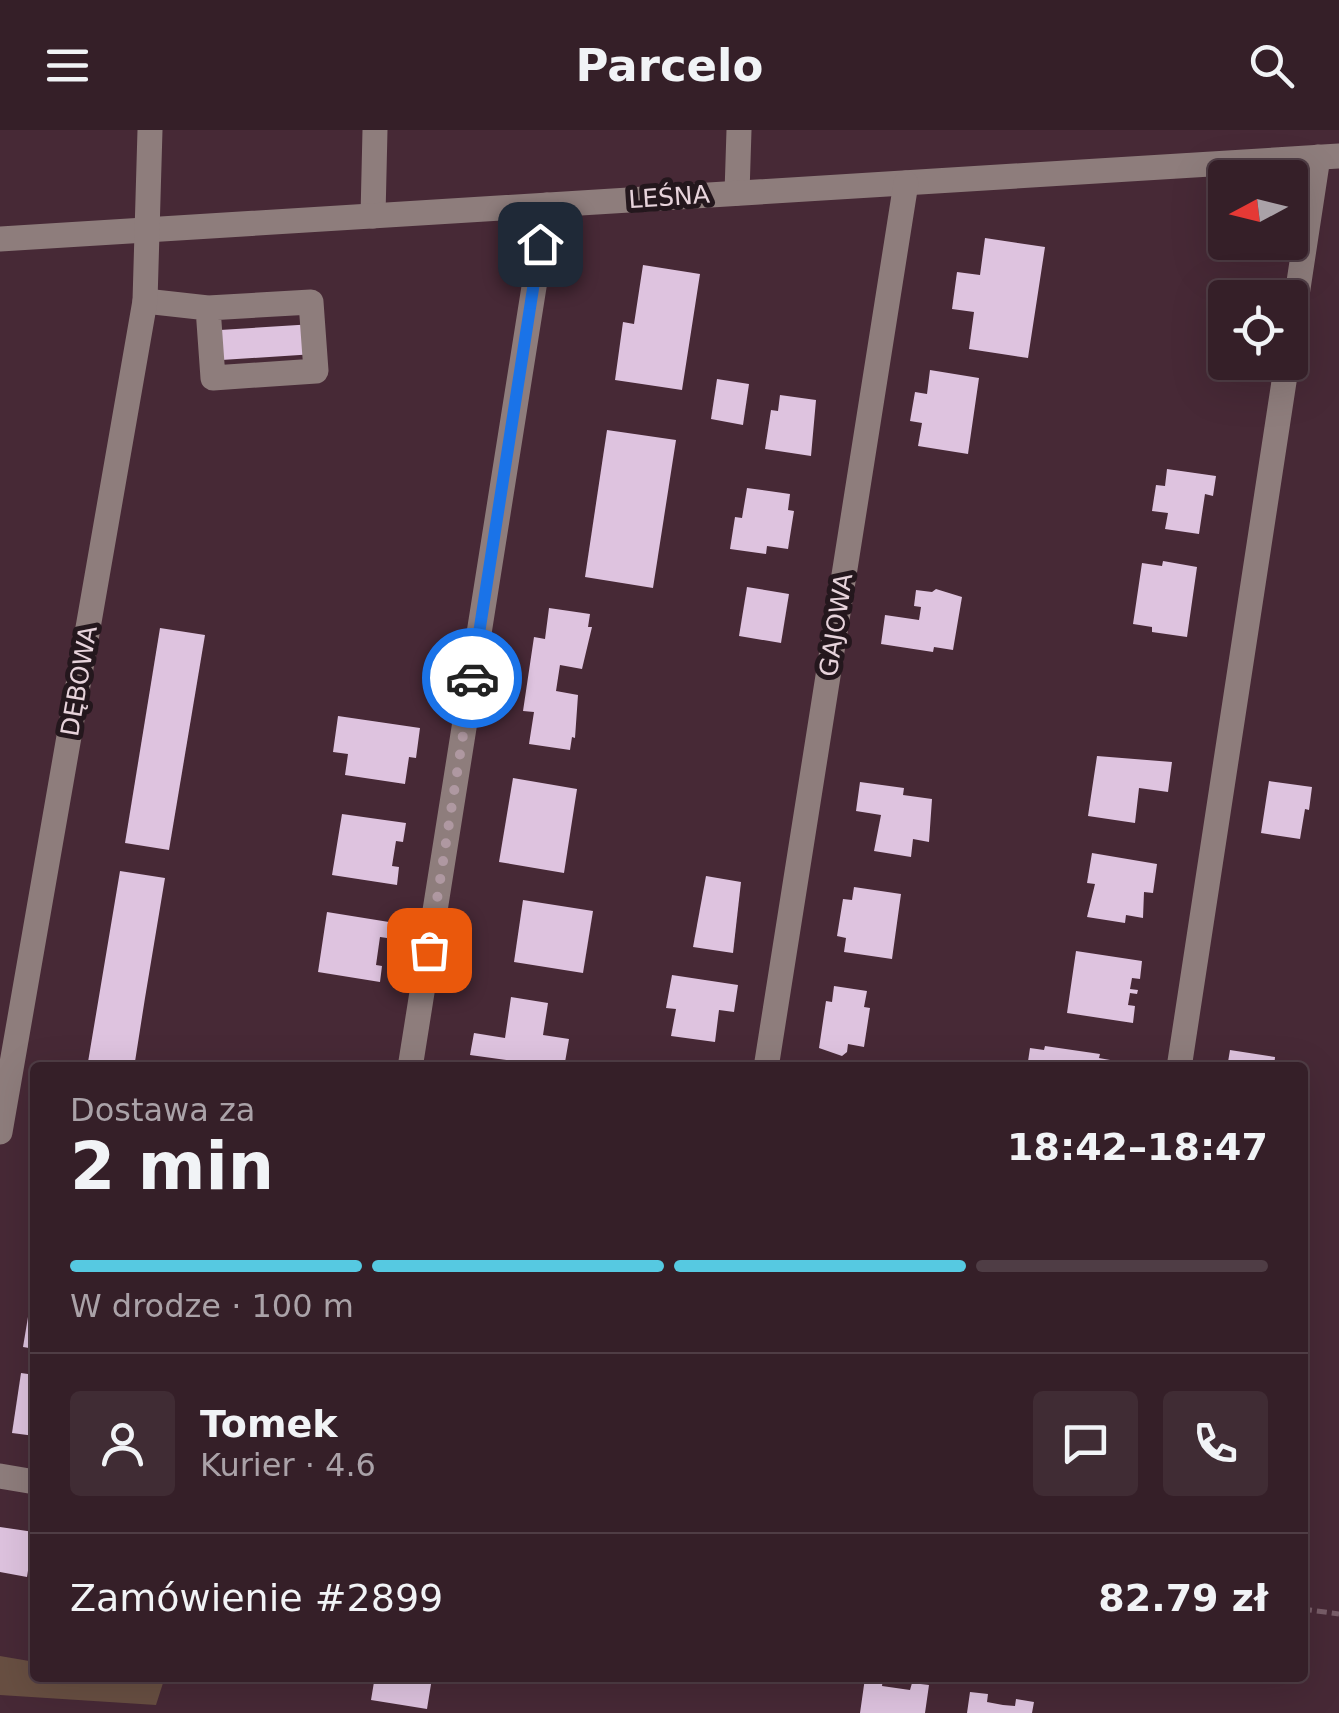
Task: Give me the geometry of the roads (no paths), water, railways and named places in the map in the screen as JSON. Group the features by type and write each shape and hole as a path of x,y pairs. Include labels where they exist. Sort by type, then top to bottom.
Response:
{"street":[{"name":"DĘBOWA","path":"0,1132 145,301 150,130"},
{"path":"373,216 375,130"},
{"path":"737,193 738,130"},
{"name":"LEŚNA","path":"0,239 1329,156"},
{"path":"1303,280 1329,156"},
{"name":"GAJOWA","path":"767,1062 906,183"},
{"path":"411,1062 547,205"},
{"path":"145,301 208,308 312,302 316,372 213,378 208,308"},
{"path":"1180,1062 1284,380"},
{"path":"0,1476 30,1481"}]}
